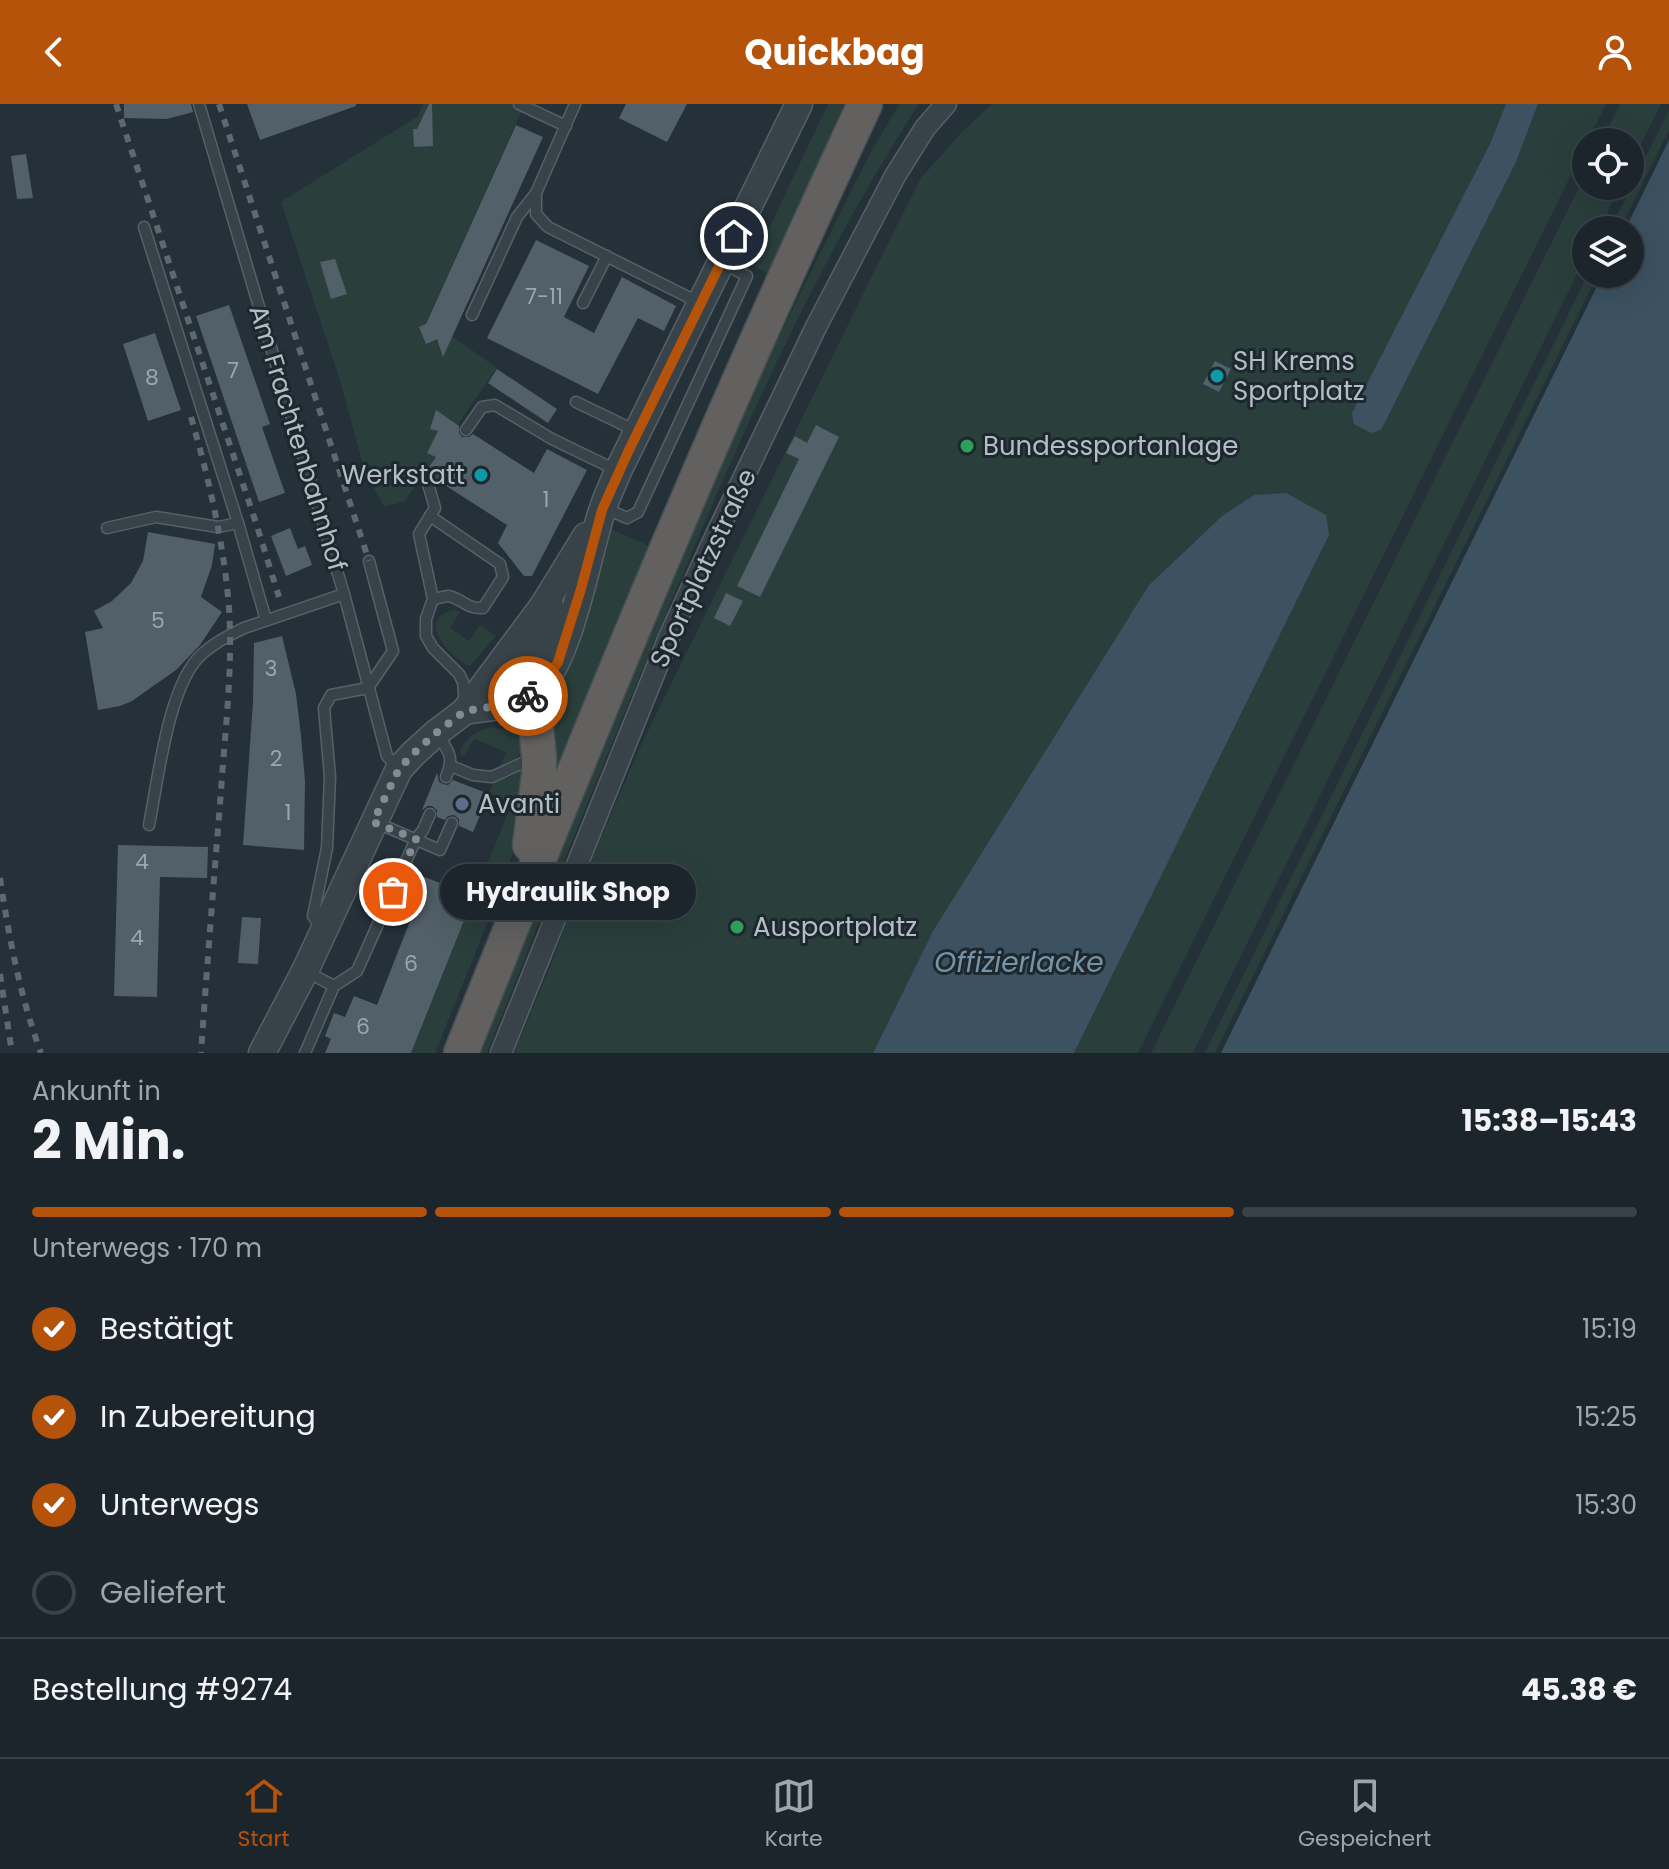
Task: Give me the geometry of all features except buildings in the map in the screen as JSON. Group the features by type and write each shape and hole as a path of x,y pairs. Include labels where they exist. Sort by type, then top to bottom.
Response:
{"highway":[{"path":"461,1053 677,525 865,104"},
{"path":"828,183 885,104"},
{"path":"521,903 536,808 539,757 533,694"}],"street":[{"path":"465,711 508,704 533,694 558,662 611,468 637,432 799,104"},
{"name":"Sportplatzstraße","path":"501,1053 669,637 719,528 816,327 895,176 925,128 946,104"},
{"path":"262,1053 305,971 399,769 436,733 465,711 557,584 602,509"},
{"path":"533,694 535,659 557,584"}],"lane":[{"name":"Am Frachtenbahnhof","path":"199,104 344,594 387,756 399,769"},
{"path":"519,104 566,126"},
{"path":"472,315 517,217 536,193 575,104"},
{"path":"536,193 536,214 548,227 700,303"},
{"path":"144,227 266,620"},
{"path":"583,303 607,256"},
{"path":"602,509 627,518 638,512 747,276 721,263"},
{"path":"576,402 637,432"},
{"path":"466,430 482,407 495,405 552,439 611,468"},
{"path":"433,477 428,484 435,508 419,534 433,599 426,619 426,636 433,648 459,674 463,682 465,711"},
{"path":"430,516 500,564 503,577 483,608 471,608 447,596 433,599"},
{"path":"107,528 156,517 218,527 238,523"},
{"path":"324,930 313,916 327,848 330,777 324,708 331,695 368,688 393,651 369,561"},
{"path":"149,825 170,719 181,683 200,656 230,635 344,594"},
{"path":"436,733 451,755 451,766 446,777"},
{"path":"451,766 470,781 492,777 539,757"},
{"path":"305,1053 334,986 357,971 430,814"},
{"path":"373,822 440,850 452,823"},
{"path":"305,971 334,986"}],"green space":[{"path":"423,104 513,104 522,110 428,319 497,368 404,502 384,506 365,473 341,383 281,202 418,116"},
{"path":"828,104 848,104 770,274 735,258 742,245 763,241"},
{"path":"900,104 919,104 819,276 761,396 631,697 487,1053 477,1053 738,426 852,189"},
{"path":"992,104 1506,104 1489,145 1516,162 1538,104 1606,104 1594,128 1572,128 1572,173 1138,1053 1074,1053 1329,535 1254,495 1222,516 1149,585 933,931 873,1053 514,1053 581,884 642,743 921,178"},
{"path":"1620,104 1661,104 1644,138 1644,128 1608,128"},
{"path":"1669,110 1669,130 1644,181 1644,161"},
{"path":"1573,200 1613,200 1606,216 1572,216 1572,284 1193,1053 1151,1053"},
{"path":"1625,200 1635,200 1627,216 1617,216"},
{"path":"1581,288 1591,288 1215,1053 1205,1053"},
{"path":"609,528 651,547 556,774 546,694"},
{"path":"454,610 460,612 450,628 469,641 480,625 496,636 470,666 453,655 436,629 442,615"},
{"path":"493,727 511,732 521,740 522,750 518,756 500,767 506,752 474,739 464,756 461,755 460,750 470,737"},
{"path":"525,771 517,841 499,894 435,1053 411,1053 512,803 489,793 494,782"}],"water":[{"path":"1506,104 1538,104 1516,162 1381,430 1371,433 1354,424 1352,413 1489,146"},
{"path":"1669,140 1669,1053 1221,1053 1596,288 1644,288 1644,216 1632,216 1640,200 1644,200 1644,191"},
{"name":"Offizierlacke","path":"1286,493 1326,515 1329,535 1074,1053 873,1053 933,931 1149,585 1222,516 1254,495"}],"railway":[{"path":"116,104 279,597"},
{"path":"219,104 369,561"},
{"path":"191,417 220,536 230,631 228,700 201,1053"},
{"path":"0,878 16,967 41,1053"},
{"path":"0,974 12,1053"}],"way so far":[{"path":"393,892 416,839 373,822 399,769 436,733 465,711 508,704 528,696"}],"place":[{"name":"SH Krems Sportplatz","path":"1217,376"},
{"name":"Bundessportanlage","path":"967,446"},
{"name":"Werkstatt","path":"481,475"},
{"name":"Avanti","path":"462,804"},
{"name":"Hydraulik Shop","path":"393,892"},
{"name":"Ausportplatz","path":"737,927"}],"route":[{"path":"528,696 549,676 558,662 602,510 618,471 734,236"}]}
